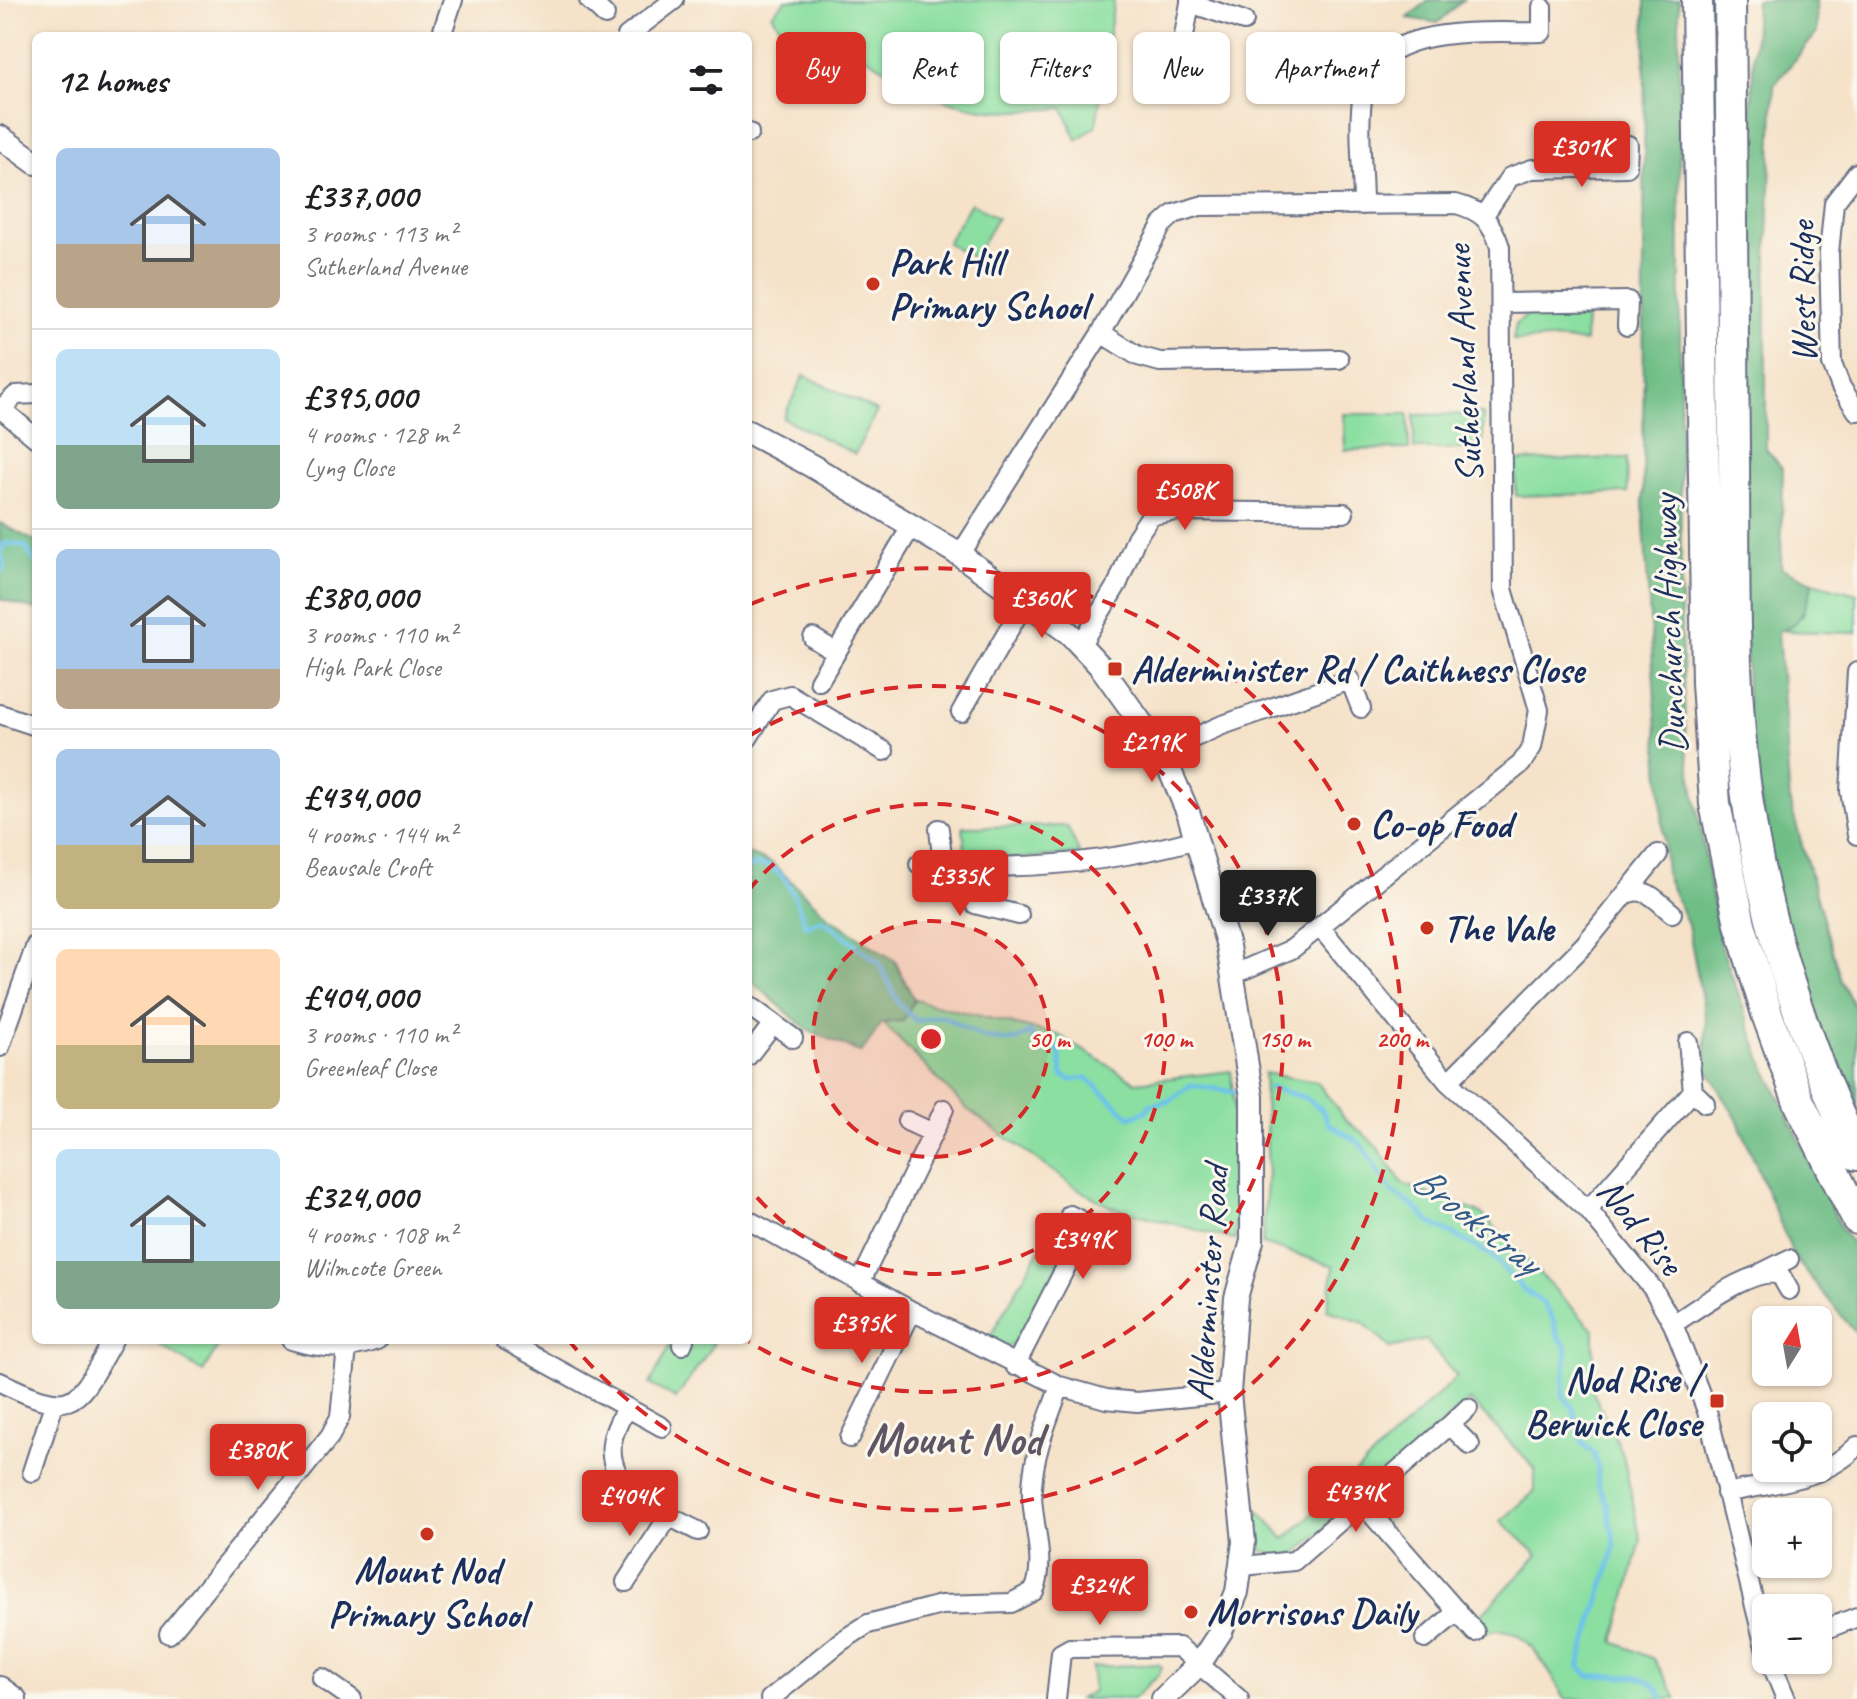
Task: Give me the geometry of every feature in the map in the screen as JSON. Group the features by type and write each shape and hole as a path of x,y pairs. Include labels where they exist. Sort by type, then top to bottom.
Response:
{"highway":[{"name":"Dunchurch Highway","path":"1697,0 1707,683 1715,804 1740,924 1768,1017 1799,1102 1857,1219"},
{"name":"Dunchurch Highway","path":"1730,0 1737,687 1748,803 1769,916 1793,996 1825,1087 1857,1155"},
{"path":"1731,49 1740,21 1741,0"}],"street":[{"path":"442,32 453,0"},
{"path":"589,0 605,15"},
{"path":"632,32 674,0"},
{"path":"1185,32 1190,2 1244,21"},
{"path":"1363,205 1364,89 1379,63 1403,46 1425,36 1542,32 1542,7"},
{"path":"0,137 32,160"},
{"path":"1484,215 1510,177 1532,169 1627,167 1628,145"},
{"name":"West Ridge","path":"1857,173 1834,203 1829,253 1832,364 1841,387 1857,411"},
{"name":"Sutherland Avenue","path":"960,555 1101,333 1162,225 1174,214 1200,206 1456,204 1484,215 1495,230 1500,247 1503,589 1536,695 1539,724 1521,764 1292,949 1232,975"},
{"path":"1501,303 1628,301 1627,326"},
{"path":"1101,333 1138,356 1160,362 1339,359"},
{"path":"32,394 16,395 1,408 32,435"},
{"name":"Alderminster Road","path":"752,434 960,555 1081,644 1162,752 1197,839 1228,946 1252,1097 1252,1241 1236,1298 1229,1393 1243,1518 1243,1566 1221,1631 1200,1663 1163,1699"},
{"path":"1081,644 1118,583 1136,538 1151,515 1177,511 1344,513"},
{"path":"819,681 911,527"},
{"path":"961,712 981,690 1025,602"},
{"path":"813,638 836,652"},
{"path":"1857,672 1850,791 1857,835"},
{"path":"1162,752 1220,726 1350,680 1361,708"},
{"path":"752,732 772,700 790,695 884,751"},
{"path":"0,714 32,725"},
{"path":"939,829 943,866"},
{"path":"919,864 984,869 1128,855 1197,839"},
{"path":"1448,1082 1585,944 1658,854"},
{"path":"984,869 975,904 1019,915"},
{"path":"1629,893 1638,889 1647,892 1672,913"},
{"name":"Nod Rise","path":"1320,927 1448,1082 1588,1210 1637,1265 1673,1324 1704,1400 1752,1596"},
{"path":"0,1047 32,956"},
{"path":"752,1008 793,1038"},
{"path":"752,1051 772,1025"},
{"path":"1588,1210 1699,1097 1688,1042"},
{"path":"860,1283 944,1109"},
{"path":"907,1121 933,1133"},
{"path":"1015,1366 1088,1224 1070,1215"},
{"path":"752,1222 1015,1366 1060,1386 1106,1399 1137,1402 1229,1393"},
{"path":"1673,1324 1789,1259"},
{"path":"1755,1276 1774,1272 1781,1276 1789,1290"},
{"path":"850,1438 912,1311"},
{"path":"0,1382 42,1402 72,1401 85,1391 111,1344"},
{"path":"310,1344 328,1348 362,1344"},
{"path":"512,1344 662,1427"},
{"path":"169,1634 330,1436 340,1417 347,1348"},
{"path":"770,1699 840,1642 868,1624 941,1605 1011,1603 1034,1591 1039,1572 1032,1491 1035,1454 1060,1386"},
{"path":"32,1472 54,1404"},
{"path":"626,1408 612,1442 616,1471 639,1500 698,1531"},
{"path":"1243,1566 1294,1561 1468,1408"},
{"path":"1450,1425 1470,1445"},
{"path":"1726,1493 1818,1473 1835,1465 1857,1446"},
{"path":"1361,1502 1475,1632"},
{"path":"626,1582 669,1516"},
{"path":"1425,1639 1458,1611"},
{"path":"1832,1627 1857,1617"},
{"path":"1056,1699 1061,1653 1070,1648 1179,1647 1239,1699"},
{"path":"1776,1674 1786,1699"},
{"path":"322,1678 352,1699"},
{"path":"0,1688 15,1699"}],"green space":[{"path":"786,0 1114,0 1109,32 1000,32 1000,104 1099,104 1096,126 1077,140 1063,108 996,110 960,104 984,104 984,32 882,32 882,66 866,57 866,32 783,32 772,14"},
{"path":"1428,0 1463,0 1438,23 1408,18"},
{"path":"1645,0 1679,0 1681,633 1686,744 1720,943 1762,1060 1841,1228 1857,1253 1857,1335 1794,1257 1738,1121 1706,1067 1706,1021 1688,925 1666,876 1643,508"},
{"path":"1756,0 1816,0 1817,33 1774,85 1766,285 1766,449 1783,469 1781,568 1813,582 1806,606 1798,619 1793,625 1778,631 1790,803 1841,981 1857,1012 1857,1125 1778,913 1747,714 1742,326"},
{"path":"971,203 997,218 974,258 947,243"},
{"path":"1586,309 1585,342 1552,339 1513,341 1516,324 1531,312"},
{"path":"804,375 877,411 855,454 783,418"},
{"path":"1344,414 1408,414 1409,449 1345,450"},
{"path":"1483,414 1483,449 1414,449 1414,415"},
{"path":"1627,458 1628,493 1516,496 1515,461"},
{"path":"0,523 32,540 32,609 0,599"},
{"path":"1813,582 1857,594 1857,633 1785,631 1803,615"},
{"path":"1067,826 1080,854 978,861 965,852 963,827"},
{"path":"752,856 772,863 830,918 895,961 914,1000 903,1021 882,1023 861,1053 806,1029 752,982"},
{"path":"914,1000 1058,1035 1136,1082 1231,1071 1238,1161 1235,1240 1111,1207 1075,1187 967,1109 883,1023 903,1021"},
{"path":"1264,1073 1317,1082 1345,1119 1375,1144 1403,1184 1481,1213 1594,1330 1593,1392 1623,1455 1641,1541 1614,1642 1654,1659 1677,1699 1565,1699 1543,1661 1522,1638 1496,1630 1482,1635 1476,1620 1538,1555 1501,1521 1535,1491 1535,1469 1470,1400 1297,1553 1281,1558 1258,1549 1258,1510 1285,1539 1457,1377 1426,1340 1390,1348 1364,1323 1327,1310 1334,1266 1262,1244 1268,1173"},
{"path":"1054,1224 1068,1233 1071,1240 1020,1341 1005,1348 988,1340"},
{"path":"158,1344 220,1344 203,1372"},
{"path":"690,1344 713,1344 676,1399 650,1384 670,1345 684,1351"},
{"path":"1158,1664 1162,1667 1160,1673 1133,1699 1079,1699 1093,1691 1092,1667"}],"waterway":[{"path":"0,572 5,567 0,552 5,543 25,546 32,557"},
{"path":"752,866 771,868 780,874 793,894 806,926 819,920 826,922 879,963 899,1004 917,1021 942,1016 982,1037 1005,1041 1018,1040 1030,1032 1037,1045 1059,1048 1062,1075 1071,1080 1087,1078 1130,1117 1146,1111 1150,1105 1169,1101 1191,1085 1235,1092"},
{"name":"Brookstray","path":"1270,1088 1306,1098 1321,1109 1329,1124 1360,1143 1392,1192 1415,1207 1428,1221 1491,1255 1524,1290 1542,1302 1552,1317 1558,1337 1567,1347 1563,1395 1572,1407 1583,1444 1594,1453 1598,1485 1607,1503 1615,1547 1579,1666 1589,1676 1642,1679 1658,1689 1662,1699"}],"place":[{"name":"Park Hill Primary School","path":"873,284"},
{"name":"Alderminister Rd / Caithness Close","path":"1115,669"},
{"name":"Co-op Food","path":"1354,824"},
{"name":"The Vale","path":"1427,928"},
{"name":"Nod Rise / Berwick Close","path":"1717,1401"},
{"name":"Mount Nod Primary School","path":"427,1534"},
{"name":"Morrisons Daily","path":"1191,1612"}],"district":[{"name":"Mount Nod","path":"954,1438"}]}
